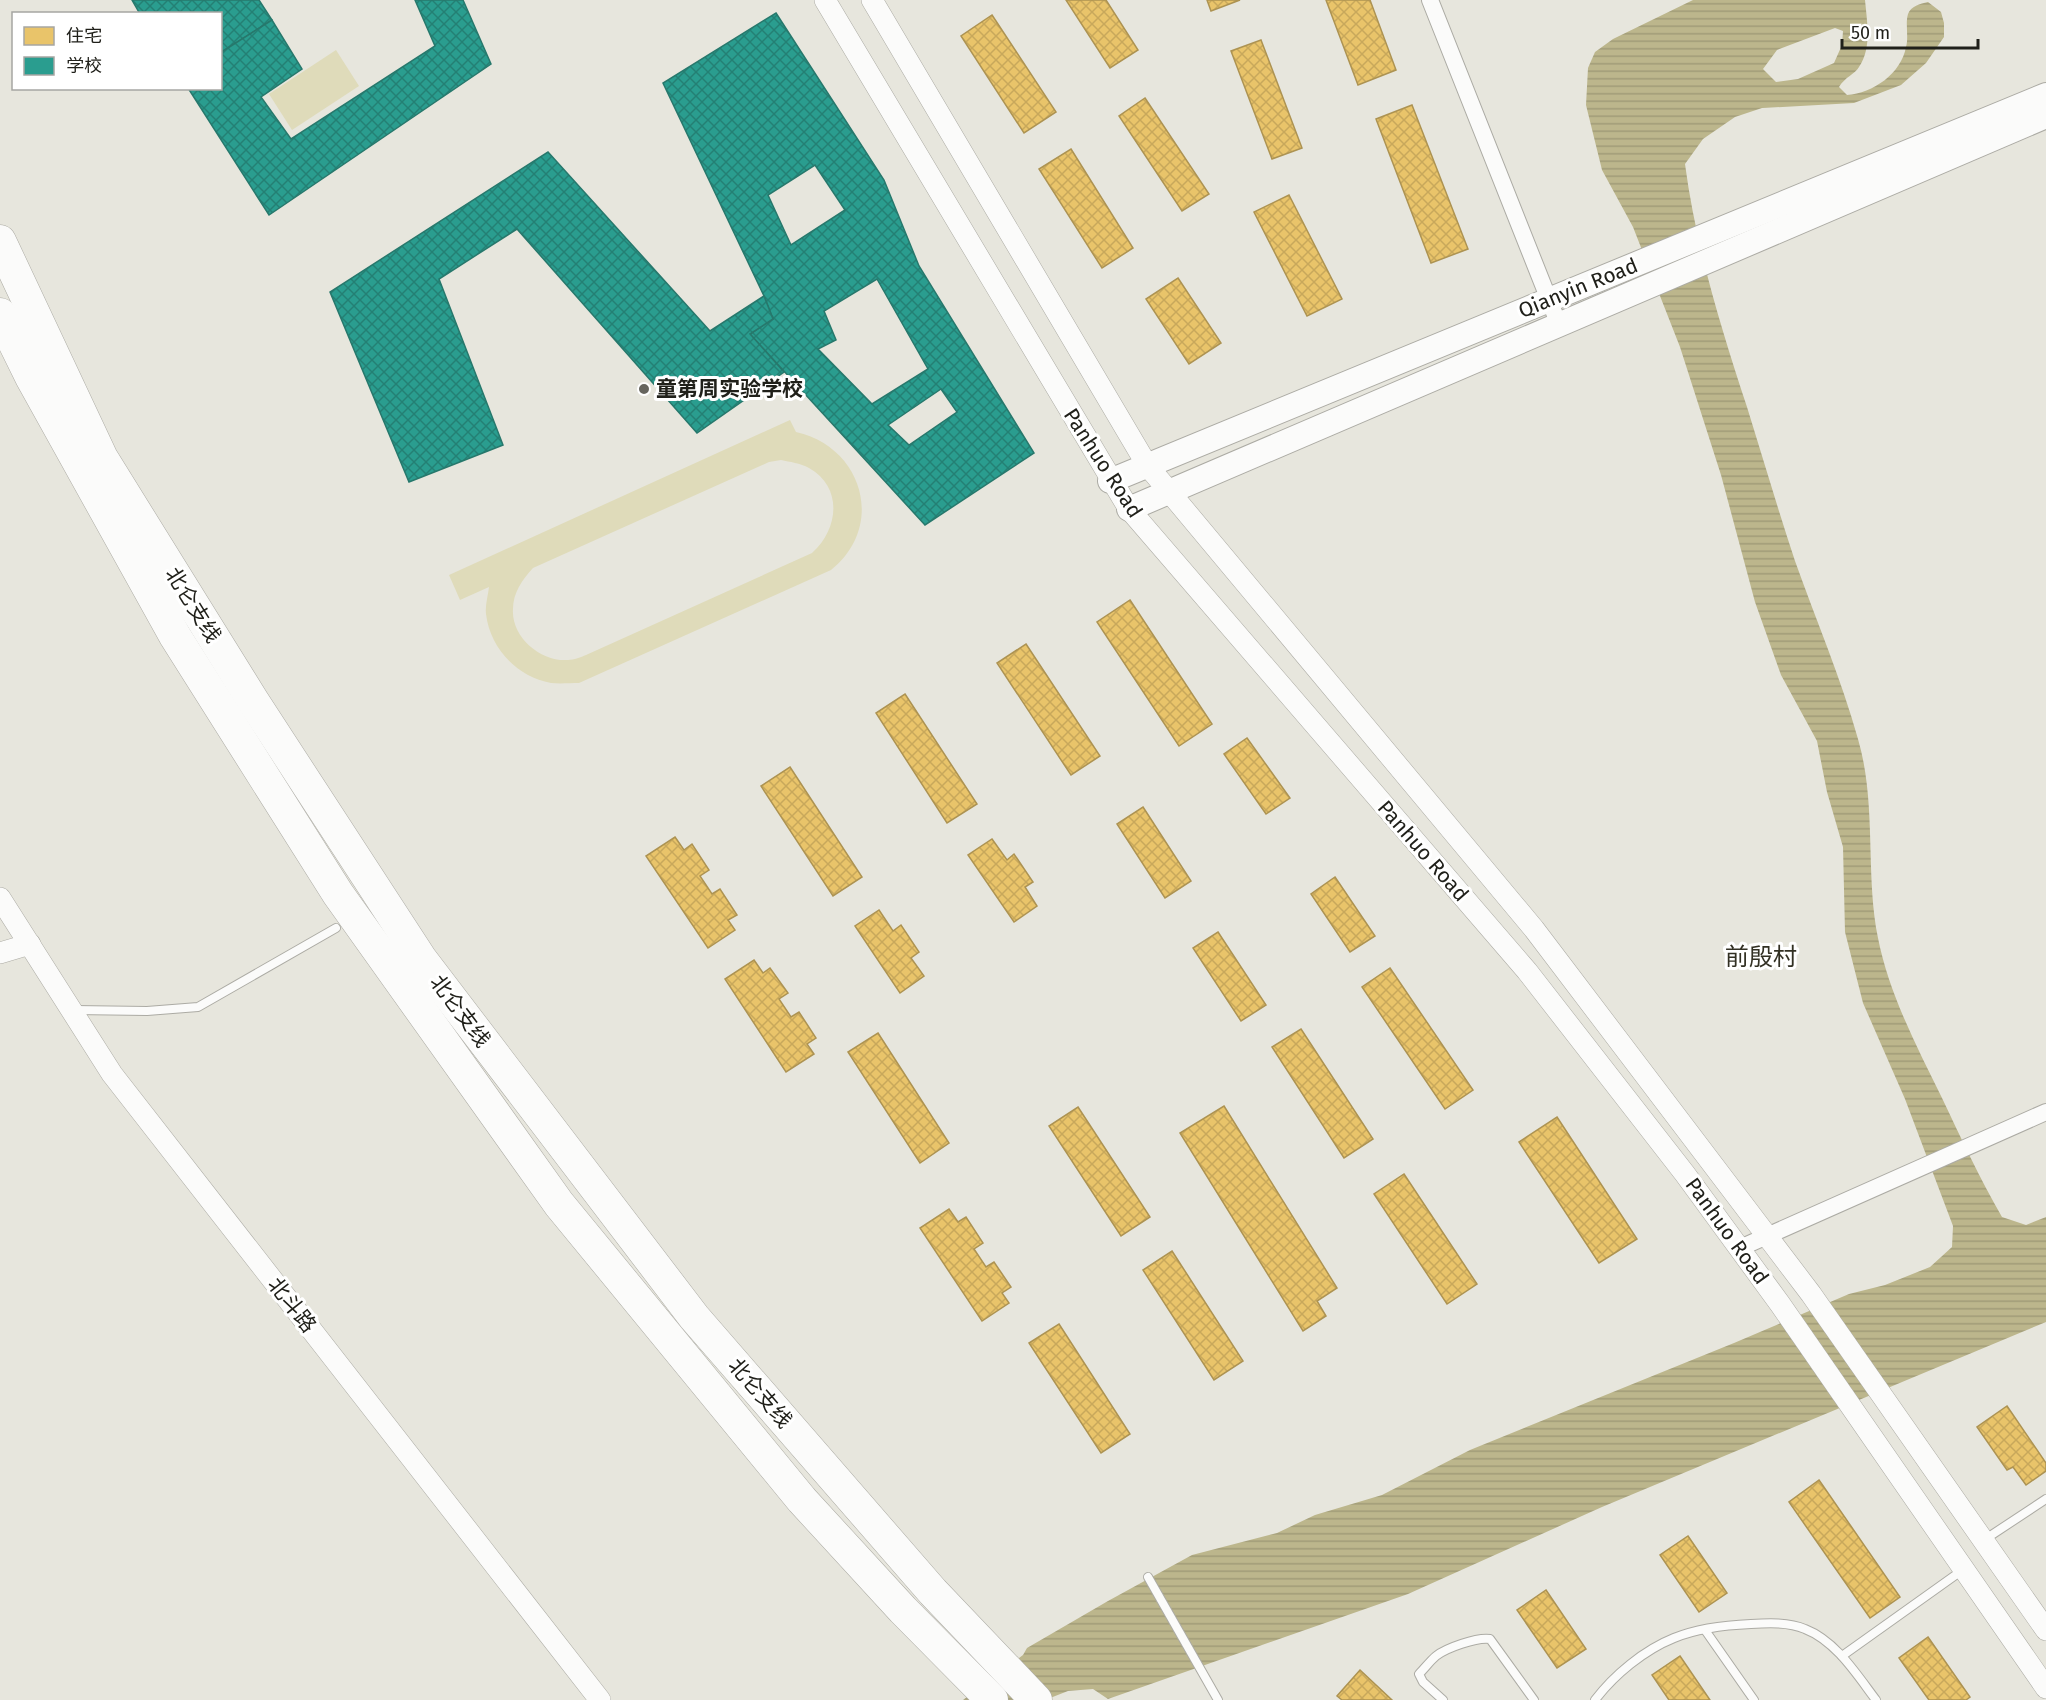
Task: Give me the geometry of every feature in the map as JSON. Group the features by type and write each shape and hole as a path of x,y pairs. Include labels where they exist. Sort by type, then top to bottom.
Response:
{"highway":[{"name":"北仑支线","path":"0,241 102,458 253,702 421,959 694,1317 933,1592 1036,1700"},
{"name":"北仑支线","path":"0,314 31,377 175,636 338,894 559,1204 802,1500 903,1610 992,1700"}],"main road":[{"name":"Qianyin Road","path":"1110,481 2046,95"},
{"name":"Qianyin Road","path":"1129,509 2046,116"}],"street":[{"name":"Panhuo Road","path":"825,0 1110,481 1129,509 1527,971 1685,1174 1780,1304 2046,1688"},
{"name":"Panhuo Road","path":"872,0 1147,465 1534,929 1811,1294 2046,1630"},
{"path":"1430,0 1558,325"},
{"name":"北斗路","path":"0,898 112,1074 600,1700"},
{"path":"0,953 30,944"},
{"path":"1740,1248 2046,1112"}],"lane":[{"path":"70,1010 147,1011 198,1007 336,928"},
{"path":"1983,1540 2046,1499"},
{"path":"1842,1656 1964,1569"},
{"path":"1148,1577 1218,1700"},
{"path":"1595,1700 1624,1670 1642,1656 1674,1638 1726,1626 1772,1623 1805,1629 1827,1642 1842,1656 1876,1700"},
{"path":"1705,1630 1754,1700"},
{"path":"1443,1700 1423,1682 1419,1674 1443,1651 1482,1638 1490,1639 1533,1700"}],"shaded area":[{"path":"1693,0 1865,0 1868,35 1866,52 1857,69 1839,87 1847,95 1876,86 1892,74 1898,66 1906,47 1907,18 1911,9 1928,2 1941,12 1944,37 1926,63 1901,85 1854,103 1762,108 1735,117 1703,139 1685,164 1710,287 1728,347 1795,561 1836,671 1858,739 1867,788 1874,913 1889,979 1914,1040 2002,1217 2026,1225 2046,1217 2046,1322 1602,1507 1408,1594 1108,1699 1093,1689 1068,1691 1045,1700 963,1700 1023,1655 1027,1648 1192,1555 1277,1533 1315,1515 1382,1495 1470,1450 1849,1294 1885,1285 1930,1267 1952,1247 1953,1226 1905,1099 1863,1003 1845,932 1843,847 1827,792 1817,741 1781,675 1755,602 1721,475 1680,347 1633,227 1602,170 1586,105 1588,68 1595,52 1613,39","holes":["1835,28 1843,31 1842,45 1834,63 1798,79 1776,82 1763,69 1777,50"]},
{"path":"336,50 359,86 292,130 269,94"},
{"path":"790,420 796,432 819,440 837,454 851,471 859,490 862,511 858,532 848,552 831,570 579,683 551,683 539,680 507,659 493,638 489,626 486,604 489,587 460,600 449,575","holes":["781,460 809,468 828,486 832,497 832,521 828,532 812,553 575,659 558,660 548,657 538,652 522,638 514,619 513,603 519,587 533,568 769,462"]}],"building: 住宅":[{"path":"1066,0 1106,0 1138,50 1110,68"},
{"path":"1207,0 1240,0 1211,11"},
{"path":"1326,0 1370,0 1396,70 1358,85"},
{"path":"992,15 1056,112 1024,133 961,36"},
{"path":"1261,40 1302,148 1272,159 1231,51"},
{"path":"1145,98 1209,194 1182,211 1119,116"},
{"path":"1412,105 1468,249 1431,263 1376,119"},
{"path":"1071,149 1133,248 1102,268 1039,169"},
{"path":"1289,195 1342,299 1307,316 1254,212"},
{"path":"1178,278 1221,343 1189,364 1146,299"},
{"path":"1130,600 1212,724 1179,746 1097,622"},
{"path":"1026,644 1100,756 1071,775 997,663"},
{"path":"905,694 977,804 947,823 876,713"},
{"path":"1247,738 1290,798 1266,814 1224,754"},
{"path":"790,767 862,877 833,896 761,786"},
{"path":"1143,807 1191,881 1165,898 1117,824"},
{"path":"675,837 684,850 692,844 709,870 700,876 712,894 720,889 737,915 728,920 735,930 708,948 646,856"},
{"path":"992,839 1007,860 1014,854 1033,882 1025,887 1037,906 1014,922 968,855"},
{"path":"1335,877 1375,936 1350,952 1311,894"},
{"path":"879,910 893,931 901,925 919,952 911,958 924,976 900,993 855,926"},
{"path":"1218,932 1266,1005 1241,1021 1193,948"},
{"path":"754,960 763,973 770,968 788,993 779,999 791,1017 799,1012 816,1038 807,1044 814,1054 786,1072 725,979"},
{"path":"1390,968 1473,1090 1445,1109 1362,987"},
{"path":"1301,1029 1373,1139 1344,1158 1272,1047"},
{"path":"878,1033 949,1143 920,1163 848,1052"},
{"path":"1224,1106 1337,1288 1317,1301 1326,1316 1303,1331 1180,1133"},
{"path":"1078,1107 1150,1217 1121,1236 1049,1126"},
{"path":"1557,1117 1637,1239 1599,1263 1519,1142"},
{"path":"1404,1174 1477,1284 1447,1304 1374,1194"},
{"path":"949,1209 958,1222 966,1217 983,1243 974,1249 986,1267 994,1262 1011,1287 1002,1293 1009,1303 982,1321 920,1228"},
{"path":"1172,1251 1243,1361 1214,1380 1143,1270"},
{"path":"1059,1324 1130,1434 1101,1453 1029,1343"},
{"path":"2007,1406 2046,1463 2046,1471 2026,1485 2013,1467 2007,1470 1977,1427"},
{"path":"1819,1480 1900,1597 1870,1618 1789,1502"},
{"path":"1688,1536 1727,1593 1699,1612 1660,1555"},
{"path":"1546,1590 1586,1649 1557,1668 1517,1610"},
{"path":"1928,1637 1970,1697 1966,1700 1929,1700 1899,1658"},
{"path":"1680,1656 1710,1700 1669,1700 1652,1675"},
{"path":"1360,1670 1392,1700 1342,1700 1337,1696"}],"building: 学校":[{"path":"132,0 259,0 272,20 222,52 222,12 139,12"},
{"path":"415,0 463,0 491,64 269,215 189,90 222,90 222,52 272,20 302,69 261,97 291,139 435,46"},
{"path":"776,13 884,180 919,266 1034,453 925,525 750,334 773,319 663,83","holes":["815,165 845,210 791,245 768,195","877,279 928,369 872,404 818,349 836,340 824,311","941,389 957,412 909,445 888,425"]},
{"path":"548,152 710,331 764,296 773,319 750,334 784,372 697,433 517,229 439,279 503,445 409,482 330,292"}],"place":[{"name":"童第周实验学校","path":"644,389"}],"district":[{"name":"前殷村","path":"1761,957"}]}
